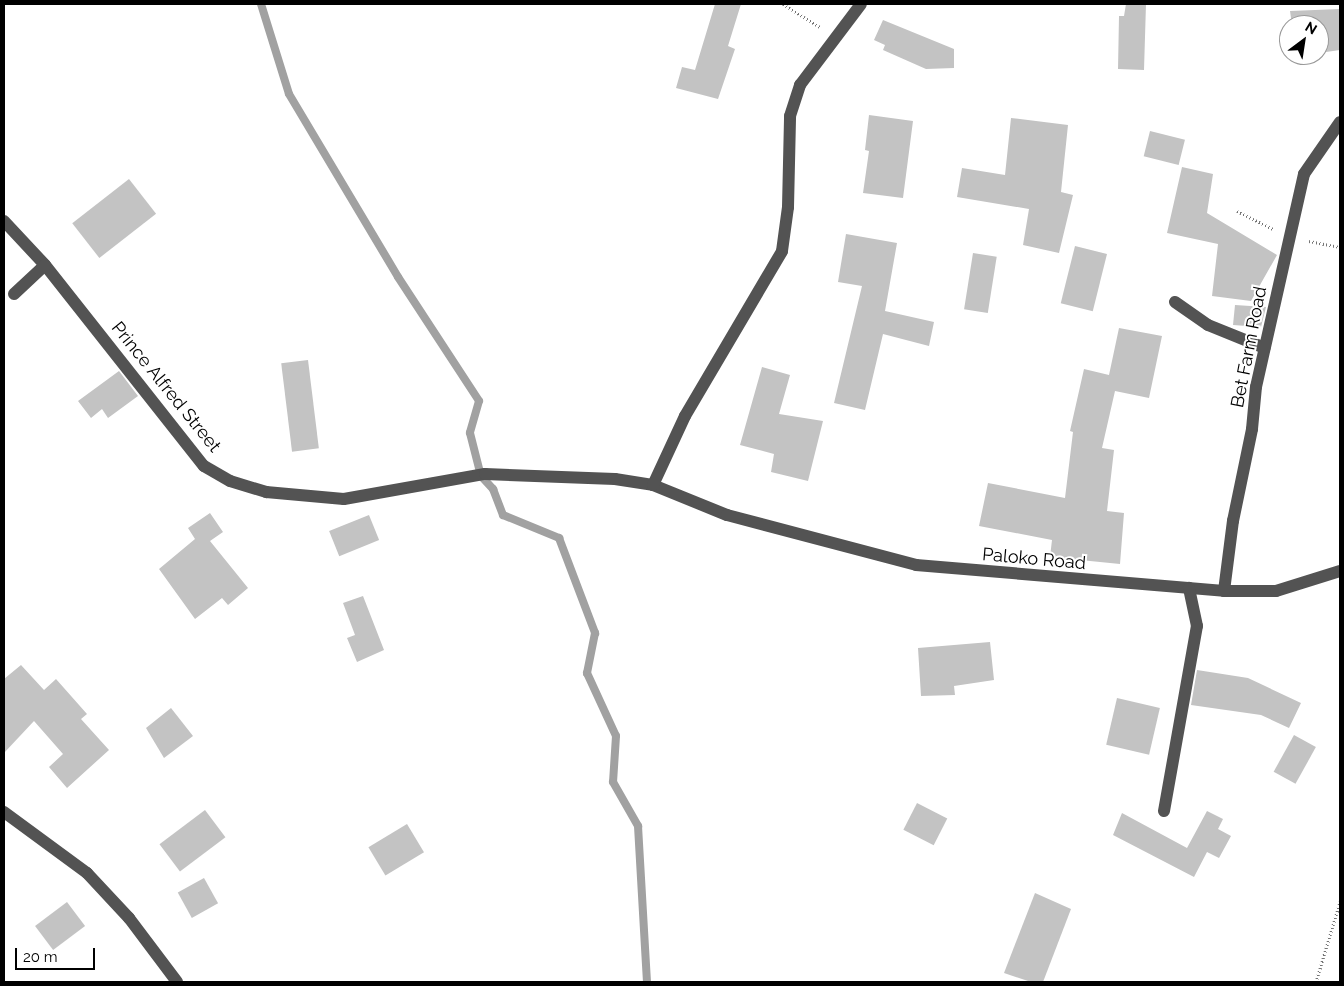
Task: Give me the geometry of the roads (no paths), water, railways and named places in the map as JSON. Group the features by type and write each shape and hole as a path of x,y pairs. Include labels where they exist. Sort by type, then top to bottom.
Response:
{"street":[{"path":"653,485 685,416 782,251 788,207 790,116 800,85 835,36 861,4"},
{"name":"Bet Farm Road","path":"1224,591 1233,520 1264,348 1304,174 1340,122"},
{"name":"Prince Alfred Street","path":"4,221 45,264 204,466 230,481 266,492 344,499 485,474 615,479 653,485"},
{"path":"14,294 45,264"},
{"path":"1175,302 1208,325 1264,348"},
{"name":"Paloko Road","path":"653,485 727,515 916,565 1224,591 1276,591 1340,571"},
{"path":"1164,810 1197,626 1189,588"},
{"path":"5,815 87,873 129,918 177,982"}],"waterway":[{"path":"261,4 289,94 398,277 479,401 470,433 481,476 493,489 503,515 559,538 595,633 587,673 616,736 613,782 638,826 647,982"}]}
